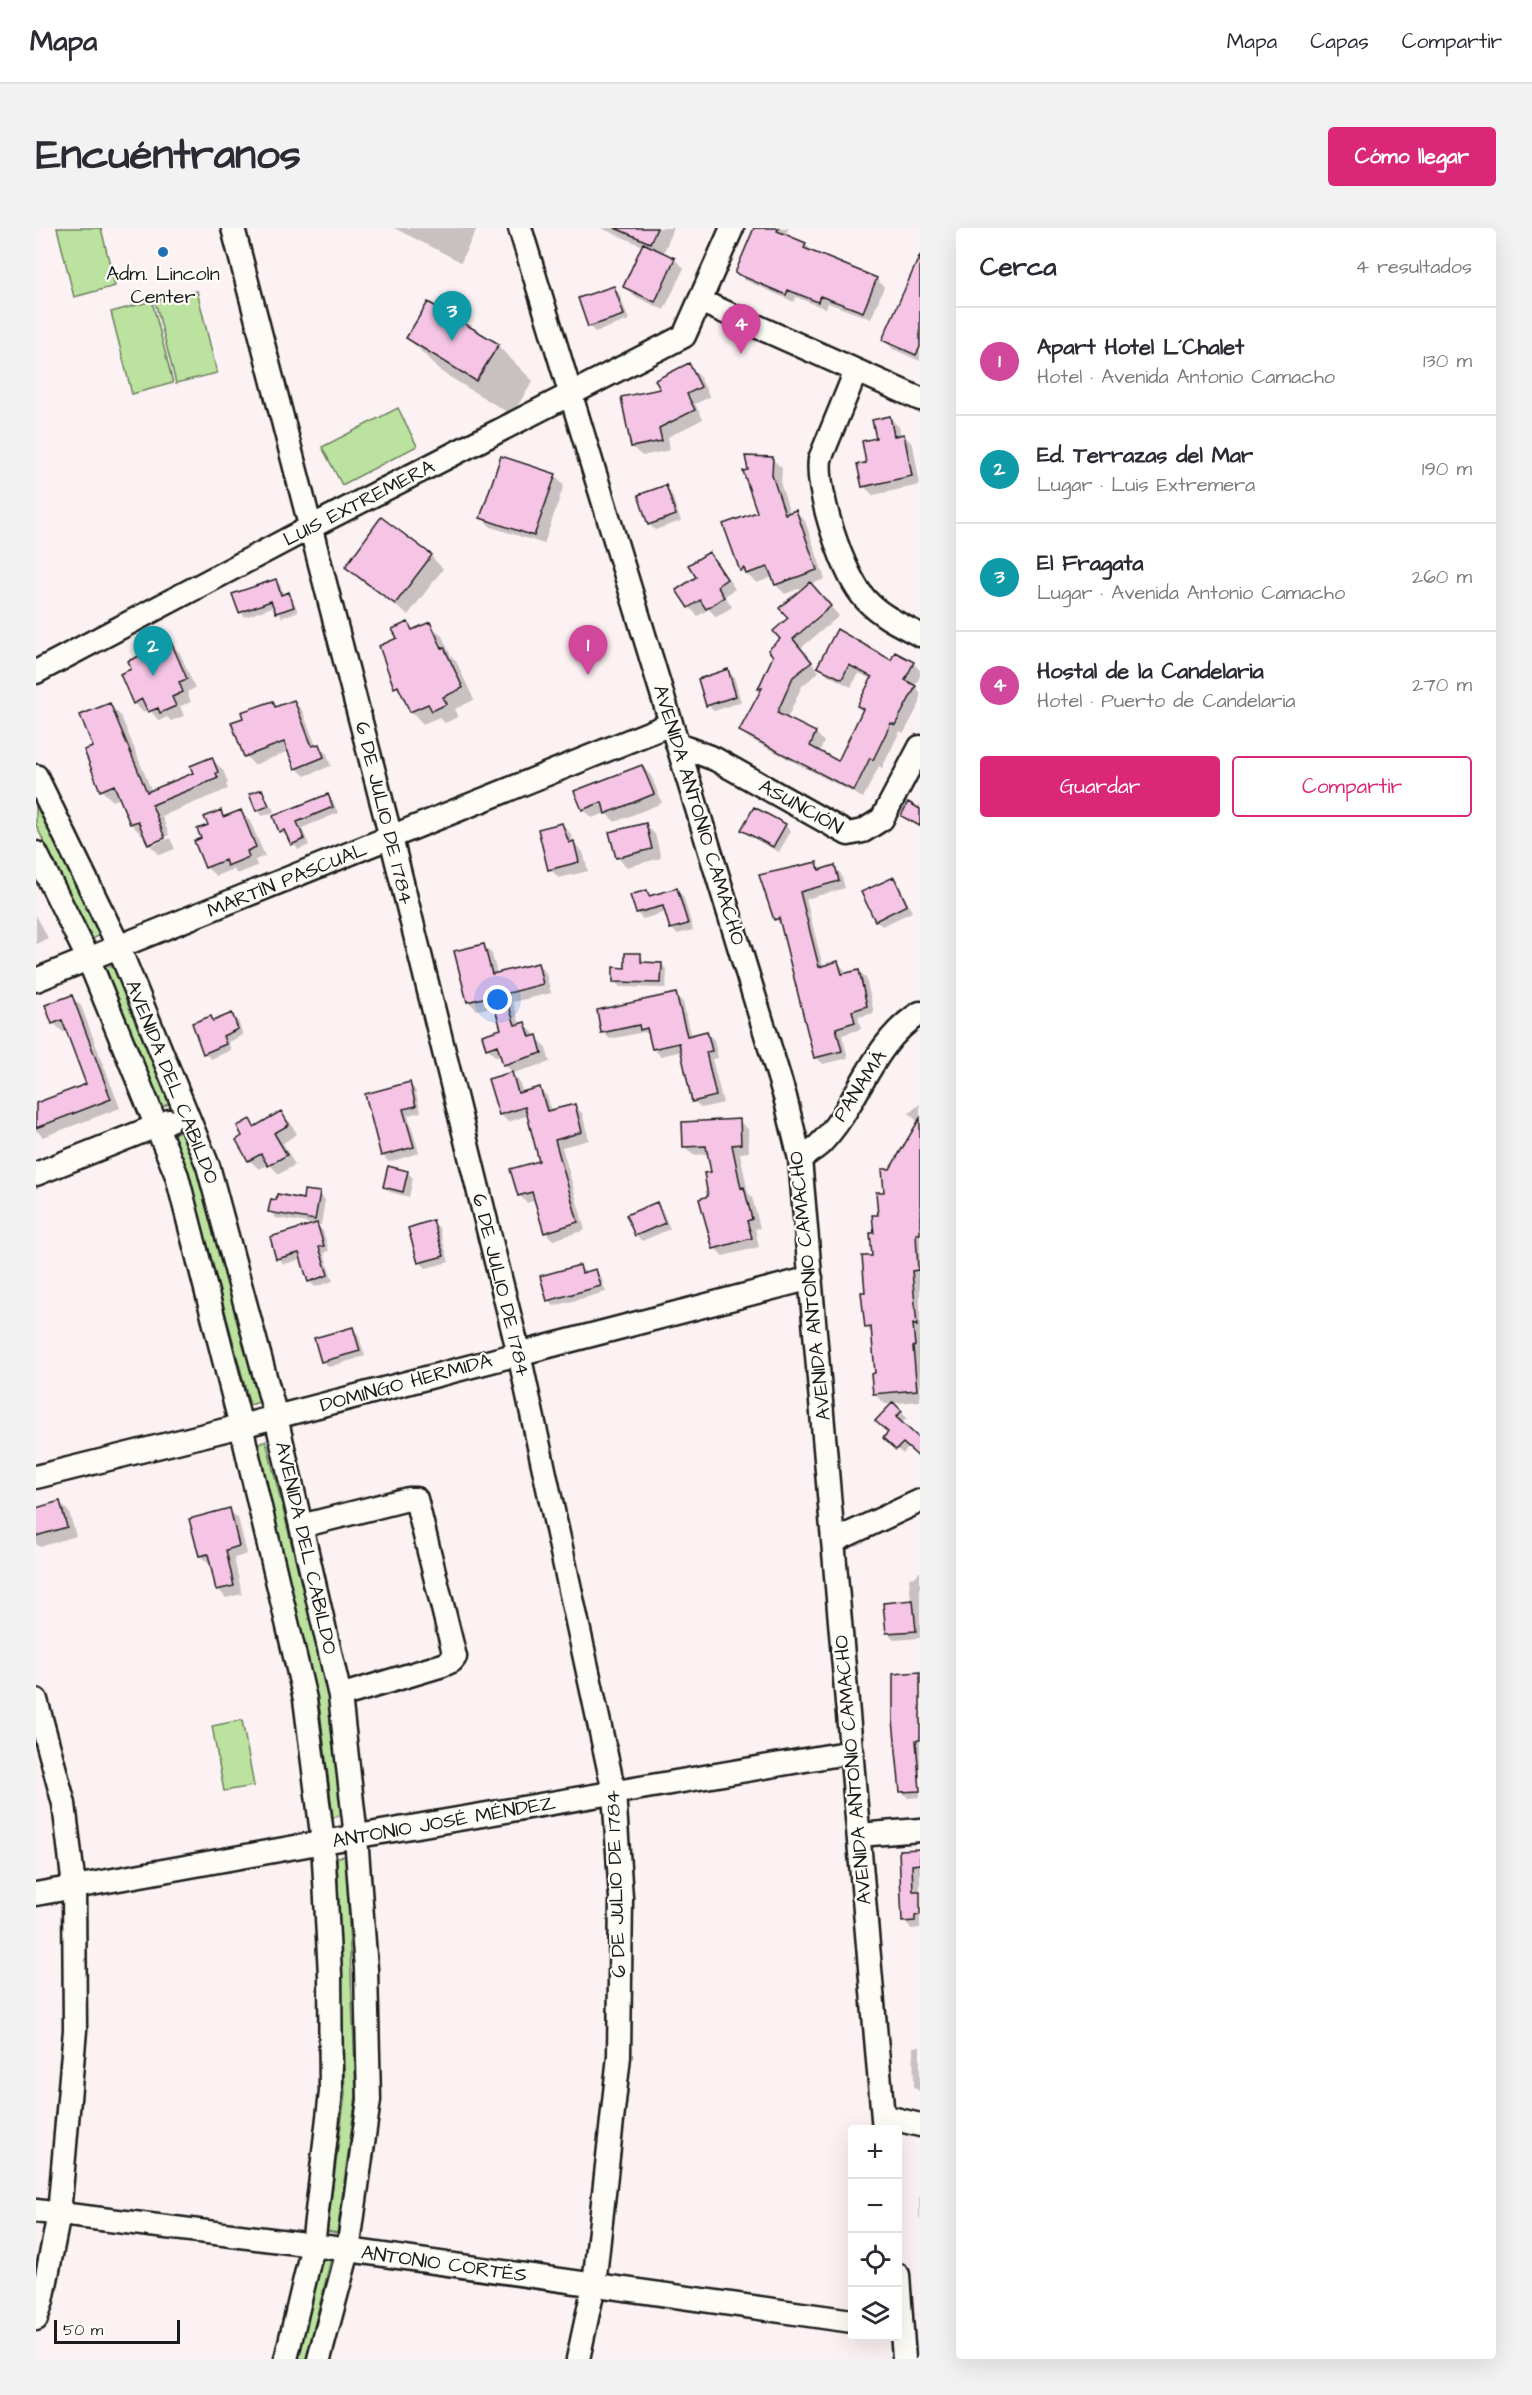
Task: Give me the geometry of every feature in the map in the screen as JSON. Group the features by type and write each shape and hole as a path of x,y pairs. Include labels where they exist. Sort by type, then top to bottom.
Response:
{"street":[{"name":"6 DE JULIO DE 1784","path":"233,228 391,838 519,1354 614,1792 621,1898 619,2056 594,2285 578,2359"},
{"name":"AVENIDA ANTONIO CAMACHO","path":"520,228 785,1097 800,1159 884,2123"},
{"path":"732,228 700,300 920,399"},
{"name":"LUIS EXTREMERA","path":"36,672 309,528 684,336 700,300"},
{"path":"856,371 820,459 821,491 838,544 856,588 884,615 920,635"},
{"name":"ASUNCIÓN","path":"675,734 848,834 863,831 882,819 920,747"},
{"name":"MARTÍN PASCUAL","path":"36,980 391,838 675,734"},
{"name":"AVENIDA DEL CABILDO","path":"36,776 119,948 208,1166 276,1417 340,1696 356,1837 366,1969 369,2100 348,2251 319,2359"},
{"name":"AVENIDA DEL CABILDO","path":"36,854 88,958 177,1176 241,1426 305,1699 323,1842 330,1975 331,2092 313,2245 286,2359"},
{"name":"PANAMÁ","path":"800,1159 819,1144 835,1125 882,1049 908,1021 920,1013"},
{"path":"36,1174 187,1114"},
{"name":"DOMINGO HERMIDA","path":"36,1477 811,1278"},
{"path":"301,1526 408,1499 416,1499 455,1657 452,1662 340,1696"},
{"path":"834,1541 920,1501"},
{"path":"36,1700 64,1804 74,1887 75,2030 59,2214 42,2301 36,2319"},
{"name":"ANTONIO JOSÉ MÉNDEZ","path":"36,1894 323,1842 852,1752"},
{"path":"859,1835 920,1830"},
{"path":"884,2123 920,2126"},
{"name":"ANTONIO CORTÉS","path":"36,2211 313,2245 848,2320"},
{"path":"902,2341 904,2359"}],"green space":[{"path":"57,228 101,228 115,286 74,297"},
{"path":"197,291 217,373 176,383 155,301"},
{"path":"152,301 173,383 132,394 111,312"},
{"path":"398,408 417,446 342,485 322,447"},
{"path":"36,798 102,934 91,940 36,825"},
{"path":"115,965 171,1103 159,1108 106,968"},
{"path":"181,1130 202,1181 259,1402 250,1405 191,1183 171,1136"},
{"path":"266,1441 333,1712 342,1815 333,1818 320,1710 254,1444"},
{"path":"242,1720 254,1786 224,1791 212,1726"},
{"path":"346,1856 356,2095 337,2233 327,2231 345,2095 337,1857"},
{"path":"322,2257 331,2259 306,2359 296,2359"}],"building":[{"path":"615,228 657,228 650,243"},
{"path":"754,228 779,228 777,231 806,243 804,248 877,278 863,312 820,296 818,302 788,290 786,295 735,273"},
{"path":"643,243 675,258 655,302 623,287"},
{"path":"920,255 920,347 916,355 882,340"},
{"path":"614,286 624,315 588,327 578,298"},
{"path":"428,302 499,344 476,381 406,338"},
{"path":"689,363 701,387 687,394 695,410 659,428 662,441 631,447 621,397 660,389 655,380"},
{"path":"890,416 894,436 904,434 912,476 862,487 857,464 866,463 862,441 876,438 872,420"},
{"path":"501,456 556,474 534,536 480,518"},
{"path":"745,456 773,457 772,475 785,514 796,510 817,570 775,585 768,567 746,574 744,568 740,571 723,524 757,512 743,471 748,470"},
{"path":"666,485 676,515 648,525 638,495"},
{"path":"381,517 432,555 395,604 345,567"},
{"path":"709,552 727,579 717,586 724,597 706,609 700,600 688,608 676,590 696,577 688,565"},
{"path":"276,579 281,595 289,592 294,607 276,613 271,601 239,613 232,594"},
{"path":"810,582 831,606 793,639 812,662 793,677 777,713 816,732 810,746 838,761 863,709 857,706 872,677 849,665 842,679 817,667 837,629 891,660 895,652 914,662 905,680 916,686 895,725 891,723 873,760 870,758 854,791 739,731 762,688 758,689 773,656 768,650 780,639 773,631 788,618 779,608"},
{"path":"408,622 412,630 430,622 463,688 443,697 447,704 432,711 428,704 410,712 398,686 394,688 379,646 397,638 392,629"},
{"path":"171,642 187,679 179,682 183,692 172,697 176,706 160,713 158,708 148,712 142,699 133,704 120,674 131,669 128,661"},
{"path":"728,669 736,696 706,706 698,679"},
{"path":"294,700 312,746 319,744 324,757 295,769 284,742 244,757 231,722 243,718 241,712 273,701 275,707"},
{"path":"110,703 147,792 193,773 190,766 212,757 218,772 216,773 218,778 152,805 165,838 148,845 138,821 130,824 114,785 100,791 84,750 93,747 80,715"},
{"path":"642,765 654,794 605,814 602,802 582,810 574,791"},
{"path":"262,789 269,806 256,811 249,794"},
{"path":"328,794 333,807 297,822 304,839 291,845 284,830 279,832 273,816"},
{"path":"908,802 920,809 920,826 901,816"},
{"path":"754,807 786,824 773,847 741,830"},
{"path":"221,810 223,817 241,810 256,847 247,851 249,857 227,866 225,860 205,868 194,841 201,838 197,829 208,825 204,817"},
{"path":"562,823 569,843 574,841 579,862 548,870 538,829"},
{"path":"646,823 652,849 616,858 609,832"},
{"path":"817,862 819,870 835,865 839,881 800,892 819,967 838,961 842,974 859,970 867,1006 852,1011 855,1022 836,1028 842,1051 814,1058 779,918 774,920 759,875"},
{"path":"894,877 907,905 875,921 861,892"},
{"path":"677,888 688,924 670,929 663,906 636,913 630,895 647,890 649,896"},
{"path":"484,944 492,974 538,963 543,984 505,994 515,1025 525,1022 530,1037 537,1035 542,1053 503,1065 497,1045 486,1049 482,1035 501,1029 491,996 467,1002 454,951"},
{"path":"625,953 641,953 641,962 662,963 661,983 613,982 613,967 625,968"},
{"path":"676,993 687,1036 707,1031 712,1051 706,1052 716,1096 692,1102 679,1043 652,1049 647,1028 640,1030 639,1025 601,1033 597,1010"},
{"path":"72,995 111,1099 36,1128 36,1103 86,1084 62,1020 52,1024 45,1005"},
{"path":"232,1013 238,1029 223,1036 226,1044 203,1054 192,1023 211,1016 213,1021"},
{"path":"512,1072 518,1093 540,1087 547,1111 575,1104 582,1132 555,1140 578,1222 544,1233 532,1192 518,1196 510,1169 539,1161 525,1107 499,1115 488,1079"},
{"path":"410,1082 416,1106 403,1109 414,1147 381,1156 365,1094"},
{"path":"281,1111 289,1125 274,1133 287,1155 268,1166 261,1154 248,1161 236,1140 242,1136 237,1126 250,1119 254,1127"},
{"path":"920,1118 920,1234 916,1234 918,1270 912,1271 917,1326 913,1324 917,1390 873,1394 871,1374 875,1373 871,1327 865,1328 861,1292 865,1292 862,1256 872,1256 870,1233 874,1233 872,1215 878,1215 876,1192 884,1192 882,1169 890,1169"},
{"path":"740,1119 741,1144 732,1145 741,1188 744,1187 752,1219 747,1221 752,1238 713,1249 699,1199 708,1196 704,1173 711,1172 706,1146 683,1147 682,1122"},
{"path":"388,1166 408,1171 403,1192 383,1187"},
{"path":"304,1190 320,1192 315,1220 268,1212 271,1199 276,1200 277,1194 303,1199"},
{"path":"657,1202 665,1223 635,1236 626,1215"},
{"path":"433,1220 444,1256 418,1263 408,1228"},
{"path":"317,1223 324,1246 319,1247 328,1275 308,1282 299,1253 276,1259 270,1237"},
{"path":"580,1265 582,1273 596,1269 601,1286 547,1301 540,1276"},
{"path":"353,1327 360,1351 321,1362 314,1338"},
{"path":"893,1402 902,1411 896,1417 920,1439 920,1458 903,1443 896,1450 883,1438 888,1432 875,1421"},
{"path":"60,1501 67,1527 36,1536 36,1508"},
{"path":"230,1508 239,1546 226,1550 234,1586 216,1590 208,1554 199,1556 189,1519"},
{"path":"913,1600 916,1631 886,1633 883,1603"},
{"path":"920,1672 920,1740 916,1740 920,1791 900,1792 893,1720 893,1674"},
{"path":"920,1849 920,1864 912,1865 913,1891 920,1891 920,1915 915,1916 915,1921 902,1922 899,1850"}],"place":[{"name":"Adm. Lincoln Center","path":"163,252"},
{"name":"El Fragata","path":"452,341"},
{"name":"Hostal de la Candelaria","path":"741,354"},
{"name":"Apart Hotel L´Chalet","path":"588,675"},
{"name":"Ed. Terrazas del Mar","path":"153,676"}]}
